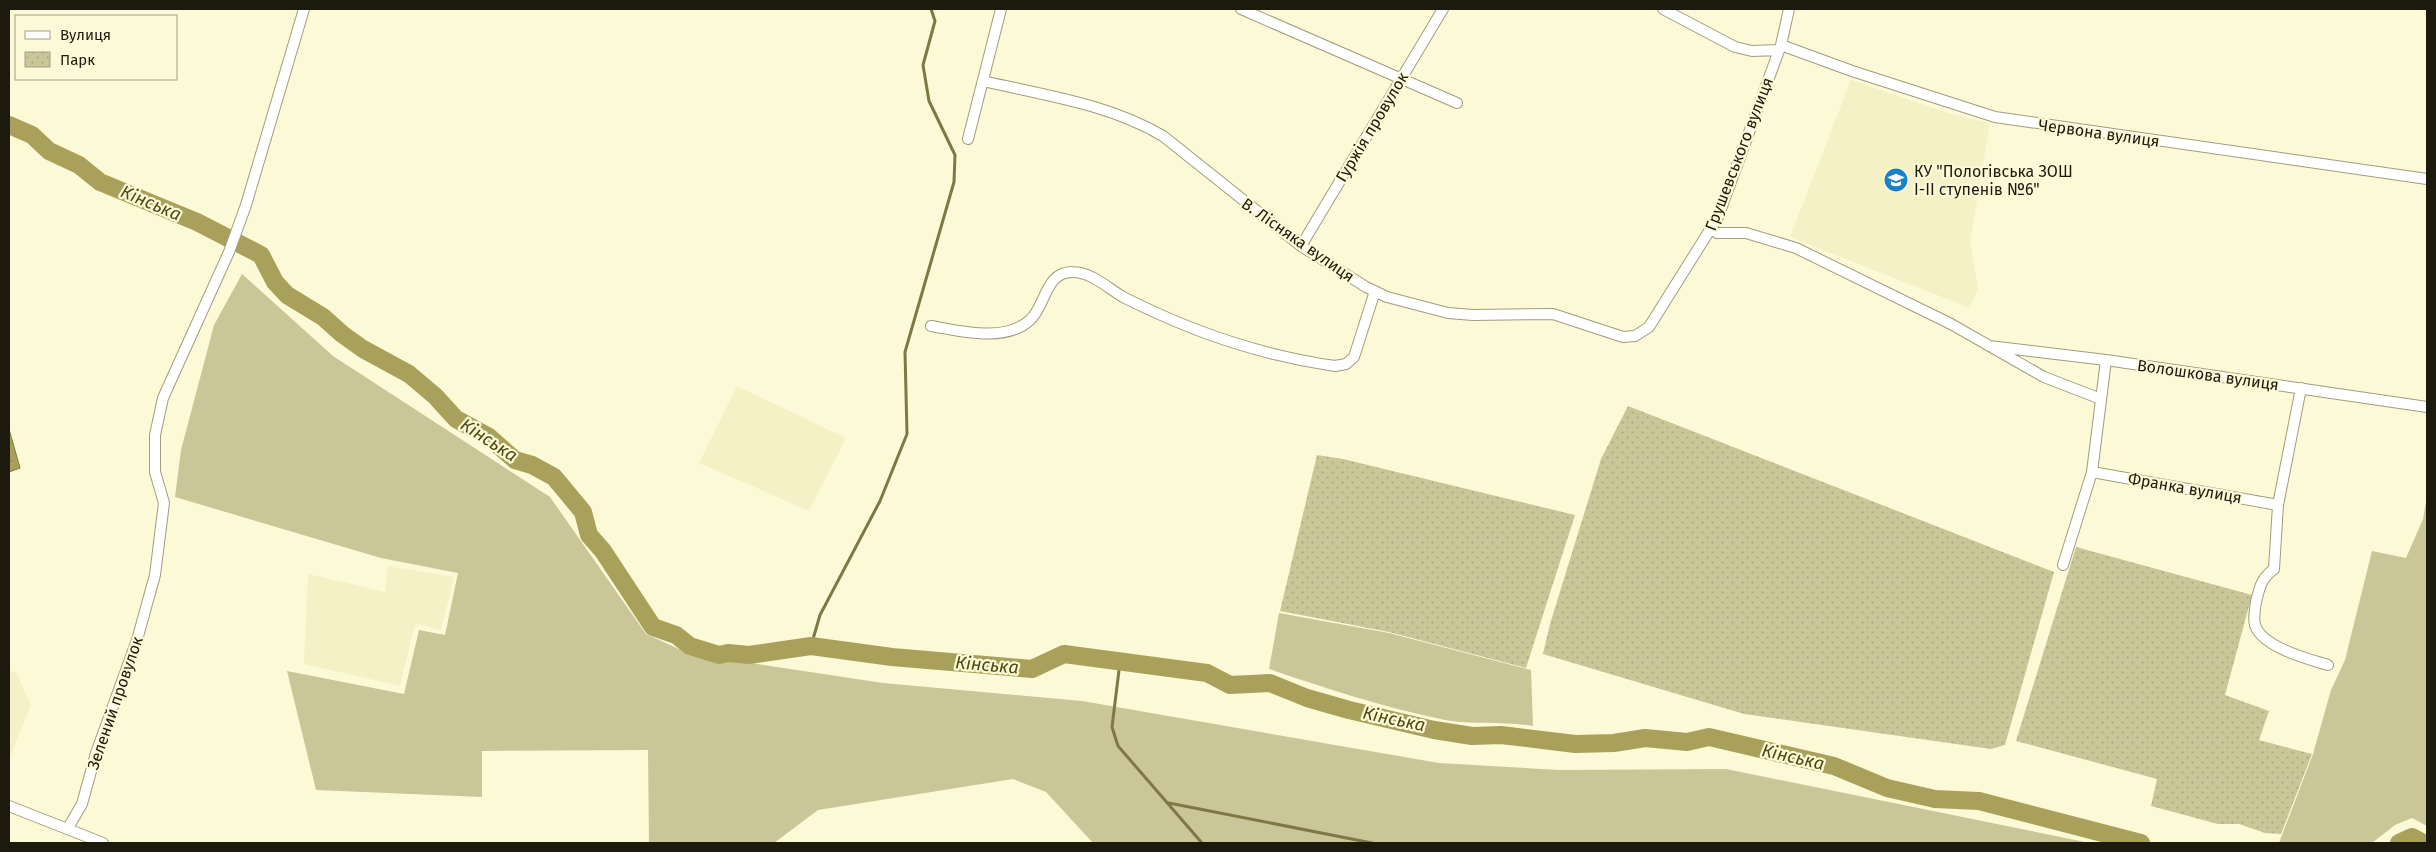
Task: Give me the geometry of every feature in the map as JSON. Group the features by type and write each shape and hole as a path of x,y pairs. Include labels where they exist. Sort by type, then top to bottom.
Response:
{"street":[{"name":"Зелений провулок","path":"68,828 82,804 96,753 137,640 155,575 164,503 155,472 155,435 163,398 229,252 240,223 304,9"},
{"path":"968,139 1001,9"},
{"path":"1241,9 1456,103"},
{"name":"Гуржія провулок","path":"1300,246 1443,9"},
{"name":"Червона вулиця","path":"1663,9 1735,47 1752,51 1780,48 1995,117 2427,179"},
{"name":"Грушевського вулиця","path":"1635,336 1649,327 1712,230 1780,48 1789,9"},
{"name":"В. Лісняка вулиця","path":"983,81 1103,109 1143,125 1163,136 1300,246 1375,291 1404,302 1448,313 1473,315 1552,314 1623,337 1635,336"},
{"name":"Волошкова вулиця","path":"1712,230 1717,233 1758,235 1796,248 1951,324 2044,377 2101,399"},
{"path":"931,326 983,335 1004,332 1031,320 1047,290 1059,275 1081,272 1124,297 1192,328 1264,351 1335,366 1346,364 1354,357 1375,291"},
{"name":"Волошкова вулиця","path":"1989,346 2106,360 2427,407"},
{"path":"2063,565 2092,472 2106,360"},
{"path":"2301,388 2278,505 2274,569 2265,575 2260,587 2254,619 2255,627 2260,634 2296,656 2328,665"},
{"name":"Франка вулиця","path":"2092,472 2278,505"},
{"path":"9,806 103,843"}],"shaded area":[{"name":"КУ \"Пологівська ЗОШ І-ІІ ступенів №6\"","path":"1851,80 1949,113 1990,123 1970,242 1978,288 1970,308 1790,237"},
{"path":"737,386 846,438 809,511 699,463"},
{"path":"388,566 454,577 441,630 415,624 400,686 304,664 308,574 385,592"},
{"path":"9,671 16,672 31,705 9,760"}],"green space":[{"path":"242,274 333,356 550,497 646,634 690,654 883,683 1082,701 1439,763 1559,770 1726,769 2090,843 1093,843 1046,792 1013,779 818,810 774,843 649,843 648,750 482,751 482,797 316,790 287,671 404,694 419,630 445,635 458,573 381,558 175,497 181,450 214,325"},
{"path":"1628,406 2054,572 2005,745 1991,749 1744,714 1543,654 1550,624 1601,459"},
{"path":"1317,455 1343,459 1575,515 1526,668 1389,632 1280,611"},
{"path":"2427,496 2427,826 2412,818 2395,825 2372,843 2279,843 2313,754 2331,690 2345,660 2372,551 2406,558 2423,519"},
{"path":"2076,547 2252,595 2225,695 2269,711 2259,740 2312,754 2281,834 2265,833 2239,824 2218,824 2151,806 2157,779 2016,741"},
{"path":"1279,613 1389,633 1531,670 1533,726 1445,720 1356,698 1269,669"}],"water":[{"path":"9,429 20,468 9,472"}],"waterway":[{"path":"811,646 820,615 880,501 907,434 905,352 954,182 955,155 929,101 923,65 935,21 931,9"},
{"name":"Кінська","path":"9,125 32,135 49,151 79,165 100,182 197,222 261,255 275,282 287,295 323,317 363,349 409,374 435,396 456,419 489,437 515,460 532,465 554,477 583,512 589,535 603,551 653,627 676,635 690,646 719,655 728,653 749,655 811,646 892,657 1032,669 1064,654 1207,673 1230,685 1270,683 1307,698 1349,710 1434,730 1472,736 1501,735 1575,744 1614,743 1645,738 1687,742 1709,737 1834,766 1887,788 1935,799 1979,801 2141,843"},
{"path":"1120,662 1112,727 1118,746 1202,843"},
{"path":"1169,803 1372,843"},
{"name":"Кінська","path":"2399,843 2412,837 2423,843"}],"place":[{"name":"КУ \"Пологівська ЗОШ І-ІІ ступенів №6\"","path":"1896,180"}]}
